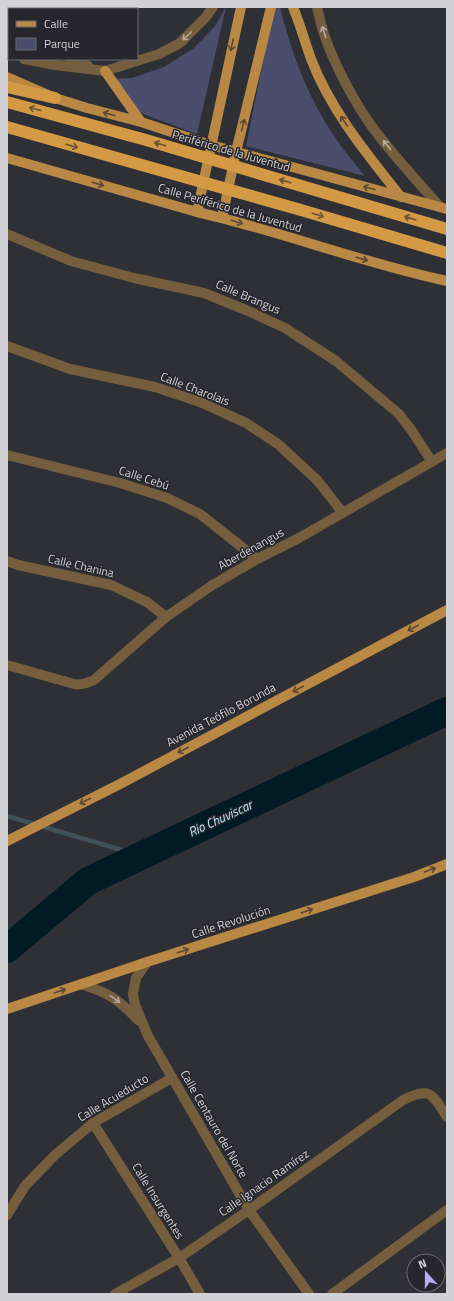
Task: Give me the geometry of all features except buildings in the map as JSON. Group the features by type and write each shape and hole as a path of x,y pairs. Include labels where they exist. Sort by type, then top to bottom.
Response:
{"highway":[{"path":"7,87 55,98"},
{"name":"Periférico de la Juventud","path":"7,102 146,140 447,229"},
{"path":"7,128 301,210 447,253"}],"main road":[{"path":"196,212 241,7"},
{"path":"222,218 236,152 271,7"},
{"path":"293,7 312,60 337,110 363,148 401,197"},
{"path":"105,71 141,122"},
{"path":"7,77 55,98 141,122 211,145 443,208"},
{"name":"Calle Periférico de la Juventud","path":"7,158 445,282"},
{"name":"Avenida Teófilo Borunda","path":"7,841 120,784 447,610"},
{"name":"Calle Revolución","path":"7,1009 147,962 414,877 447,864"}],"street":[{"path":"30,60 105,71 159,54 180,43 205,18 213,7"},
{"path":"317,7 324,34 334,59 347,86 366,118 392,152 443,208"},
{"path":"73,60 105,71"},
{"name":"Calle Brangus","path":"7,234 72,262 134,278 204,293 285,328 336,361 399,414 432,462"},
{"name":"Calle Charolais","path":"7,346 70,369 155,387 200,402 246,423 278,444 317,480 343,513"},
{"name":"Aberdenangus","path":"7,665 80,685 86,684 94,680 166,617 211,586 256,559 299,538 447,453"},
{"name":"Calle Cebú","path":"7,455 120,483 166,498 200,514 256,559"},
{"name":"Calle Chanina","path":"7,561 18,565 111,585 147,602 166,617"},
{"name":"Calle Centauro del Norte","path":"147,962 136,978 133,994 135,1005 142,1024 249,1210 309,1294"},
{"name":"Calle Centauro del Norte","path":"81,984 111,995 124,1005 142,1024"},
{"name":"Calle Acueducto","path":"7,1215 24,1186 55,1155 93,1123 172,1078"},
{"name":"Calle Ignacio Ramírez","path":"115,1294 178,1258 249,1210 403,1100 420,1093 426,1093 433,1096 447,1116"},
{"name":"Calle Insurgentes","path":"93,1123 200,1294"},
{"path":"332,1294 447,1210"}],"green space":[{"path":"226,7 197,134 138,111 113,79 132,78 164,67 194,48 215,26"},
{"path":"274,7 280,7 289,40 301,73 315,104 337,140 365,176 246,146"}],"waterway":[{"name":"Rio Chuviscar","path":"7,949 88,881 447,711"},
{"path":"7,816 142,856"}]}
